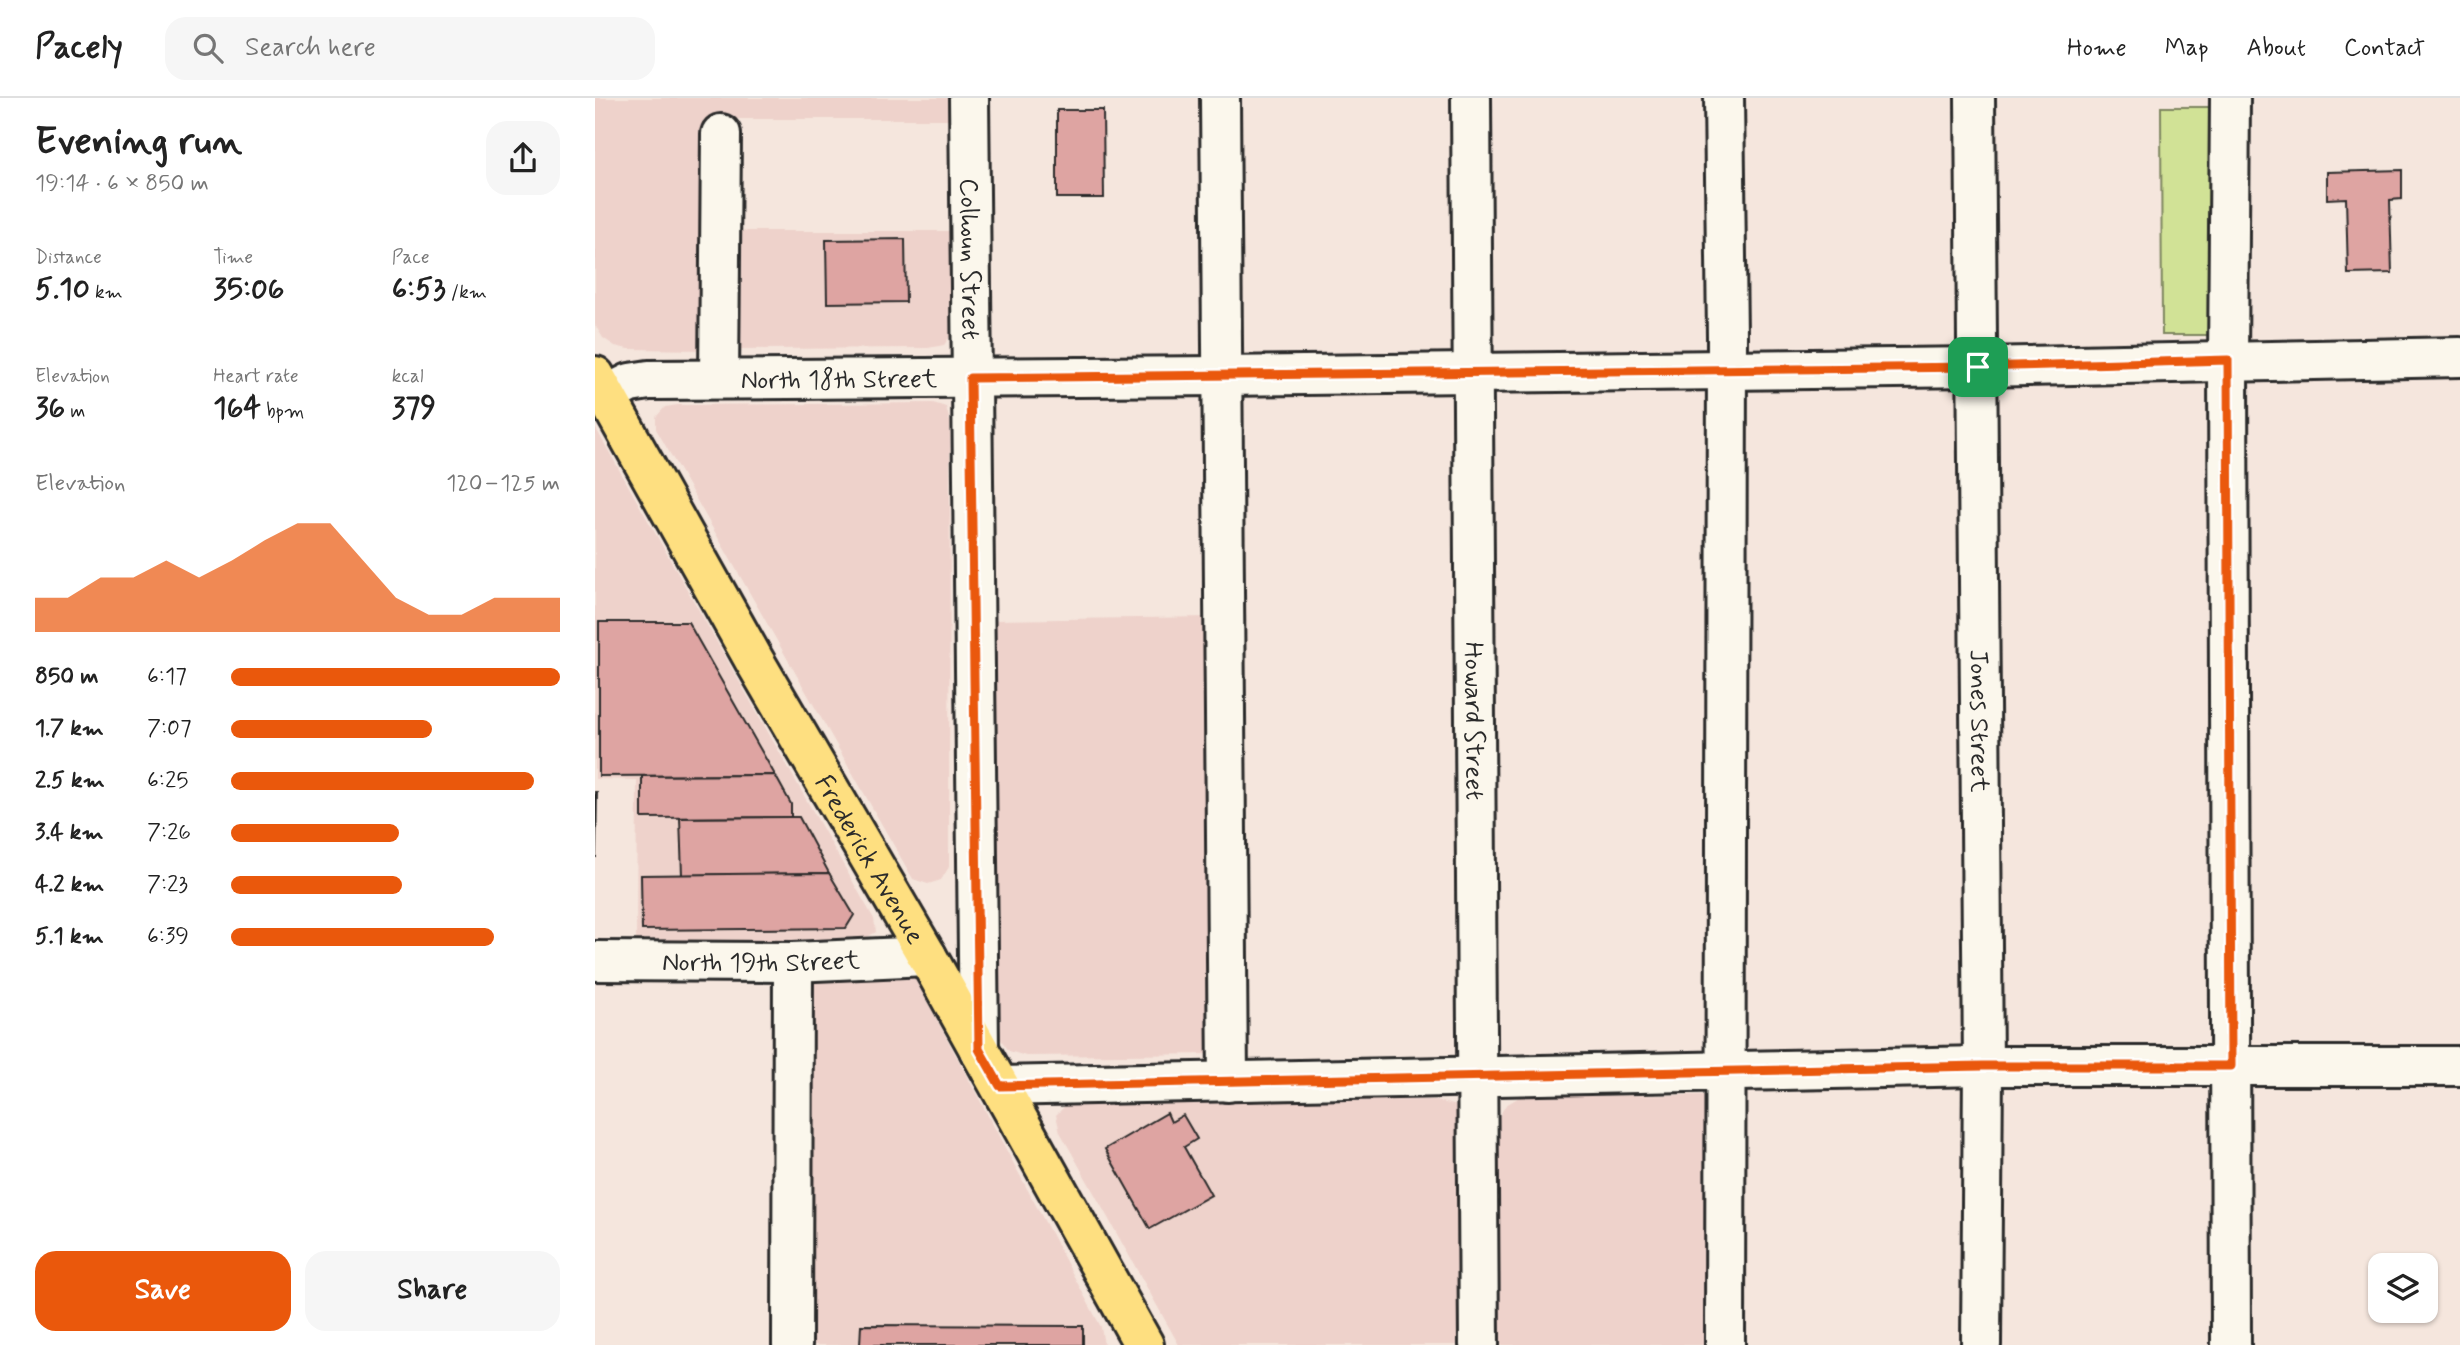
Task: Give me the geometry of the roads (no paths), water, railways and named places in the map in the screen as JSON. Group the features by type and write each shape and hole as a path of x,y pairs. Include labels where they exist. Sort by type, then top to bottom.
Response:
{"main road":[{"name":"Frederick Avenue","path":"600,386 754,660 927,956 1144,1345"}],"street":[{"name":"Colhoun Street","path":"969,98 979,1049"},
{"path":"1220,98 1228,1082"},
{"name":"Howard Street","path":"1471,98 1479,1345"},
{"path":"1724,98 1725,1345"},
{"name":"Jones Street","path":"1975,98 1983,1066 1981,1345"},
{"path":"2230,98 2228,360 2231,1345"},
{"path":"719,379 721,134"},
{"name":"North 18th Street","path":"600,386 649,380 1978,367 2460,357"},
{"name":"North 19th Street","path":"595,961 793,962 927,956"},
{"path":"792,1345 793,962"},
{"path":"1000,1086 1983,1066 2460,1066"},
{"path":"1119,1302 1120,1345"}]}
